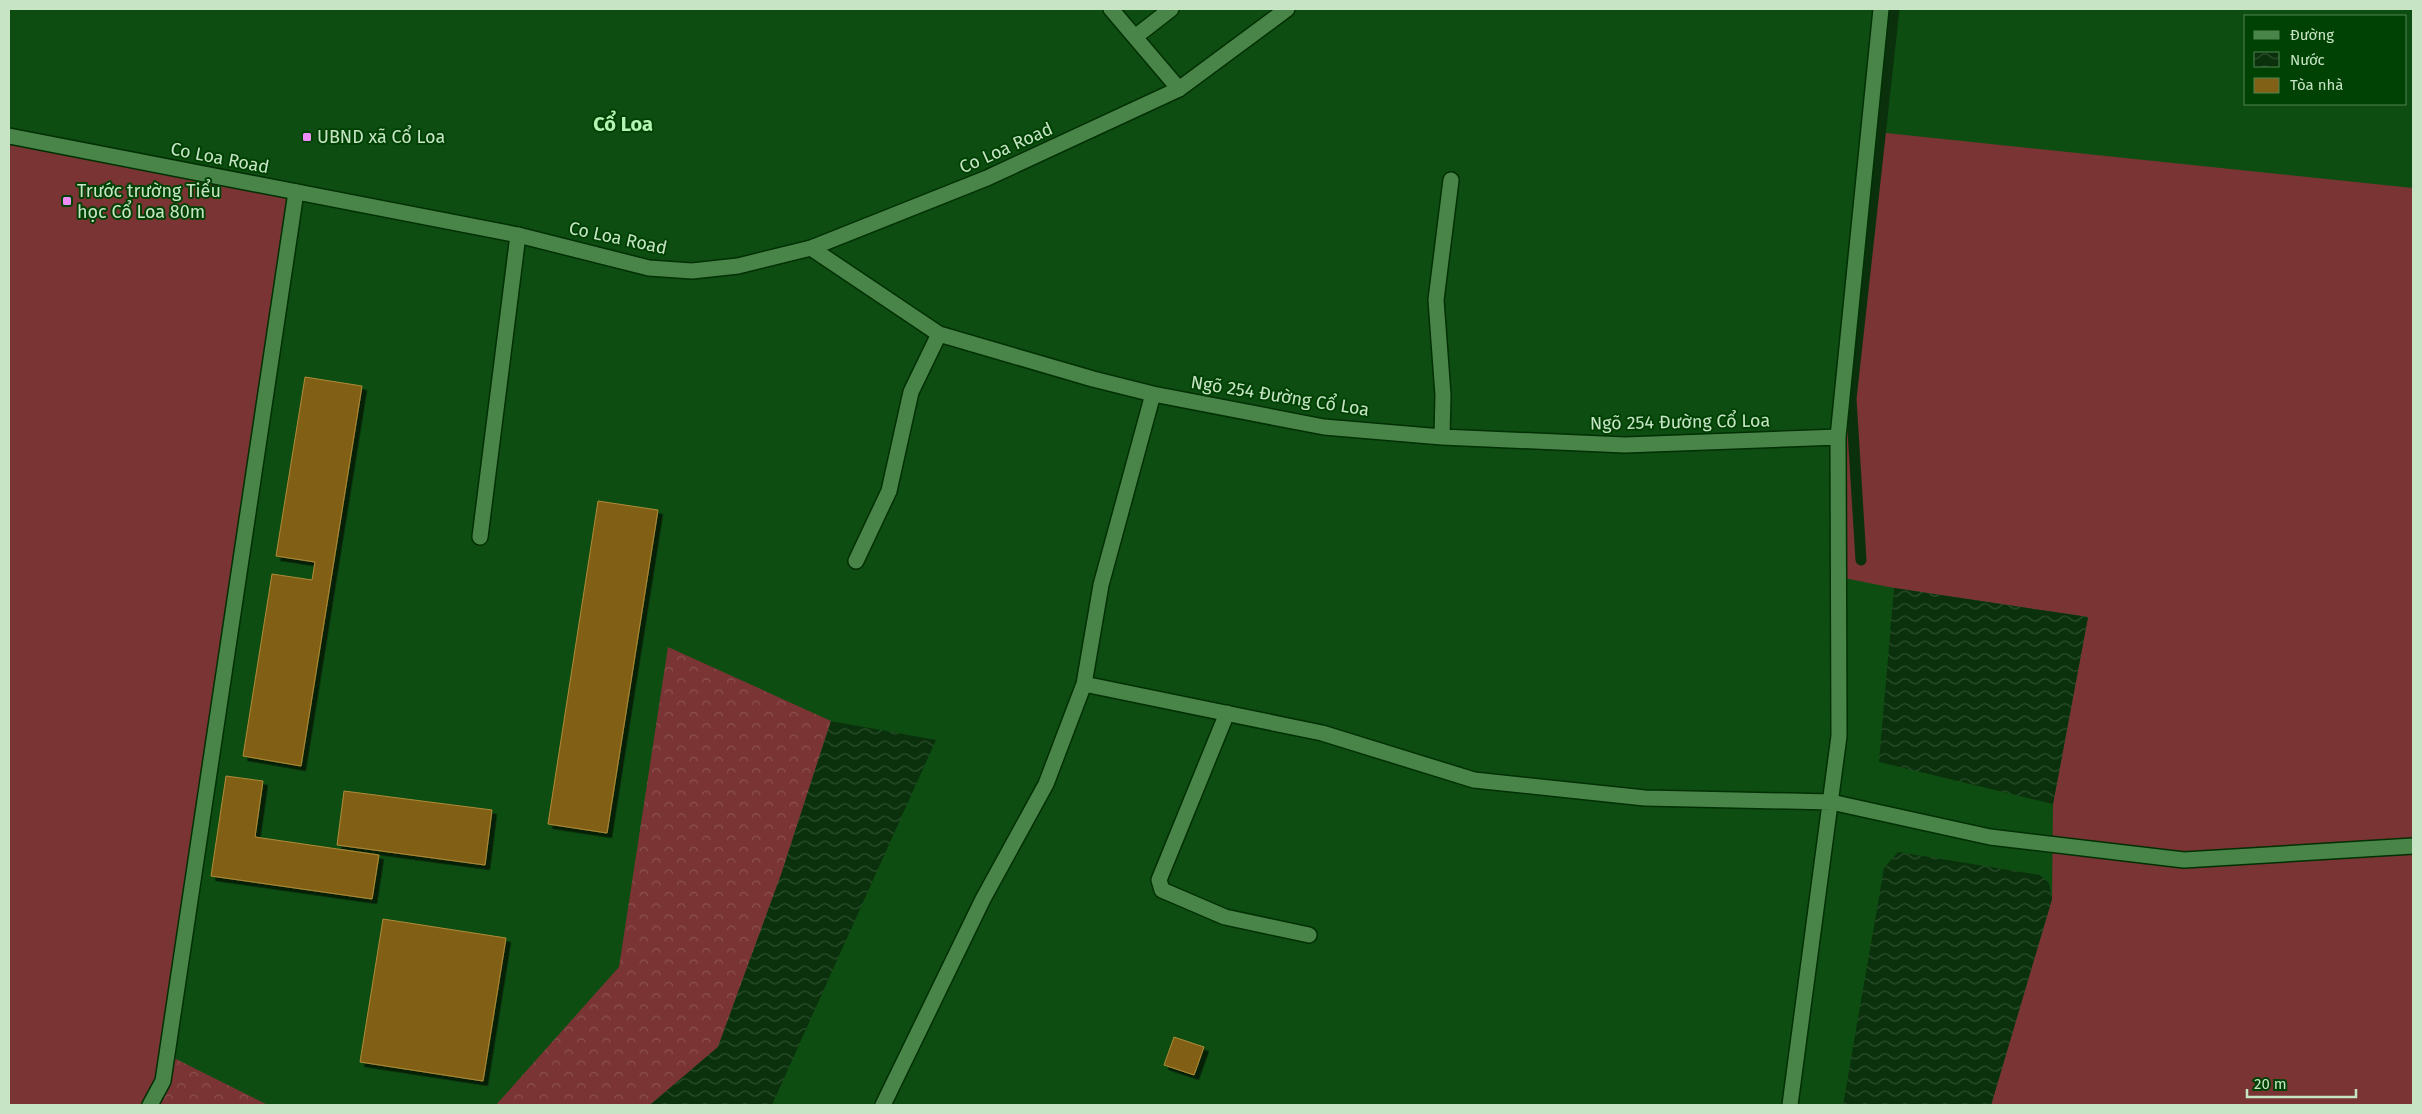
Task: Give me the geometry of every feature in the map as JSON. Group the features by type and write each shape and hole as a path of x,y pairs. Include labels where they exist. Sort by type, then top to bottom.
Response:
{"street":[{"path":"1111,9 1179,89"},
{"path":"1134,37 1171,9"},
{"name":"Co Loa Road","path":"9,136 518,235 649,268 692,271 738,266 811,248 987,178 1179,89 1287,9"},
{"path":"1790,1105 1839,736 1838,437 1881,9"},
{"path":"1442,437 1443,395 1436,300 1452,180"},
{"path":"150,1105 164,1081 296,192"},
{"path":"480,537 518,235"},
{"name":"Ngõ 254 Đường Cổ Loa","path":"811,248 939,334 1093,379 1153,394 1324,426 1442,437 1625,445 1838,437"},
{"path":"856,561 889,491 911,392 939,334"},
{"path":"883,1105 983,899 1046,784 1084,684 1100,585 1153,394"},
{"path":"1084,684 1322,733 1474,780 1645,798 1831,802 1990,837 2184,860 2413,846"},
{"path":"1227,713 1159,880 1162,890 1225,917 1309,935"}],"green space":[{"path":"1867,131 2413,188 2413,1105 1991,1105 2052,899 2053,804 2088,617 1894,588 1839,577 1838,437"},
{"path":"9,136 296,192 163,1081 150,1105 9,1105"},
{"path":"668,647 831,721 781,875 718,1047 650,1105 496,1105 619,967"},
{"path":"172,1057 268,1105 150,1105"}],"water":[{"path":"1894,588 2088,617 2053,804 1879,762"},
{"path":"831,721 936,740 772,1105 650,1105 718,1047 781,875"},
{"path":"1898,852 2040,875 2049,883 2052,899 1991,1105 1843,1105 1884,868"}],"building":[{"path":"305,377 362,386 301,766 243,756 272,574 312,580 315,562 276,556"},
{"path":"598,501 658,510 607,833 548,824"},
{"path":"226,776 263,781 255,837 379,855 372,899 211,876"},
{"path":"344,791 492,810 485,865 337,845"},
{"path":"383,919 506,938 483,1081 360,1062"},
{"path":"1174,1037 1204,1047 1194,1075 1164,1065"}],"waterway":[{"path":"1861,560 1851,399 1894,9"}],"place":[{"name":"UBND xã Cổ Loa","path":"307,137"},
{"name":"Trước trường Tiểu học Cổ Loa 80m","path":"67,201"}],"district":[{"name":"Cổ Loa","path":"623,124"}]}
